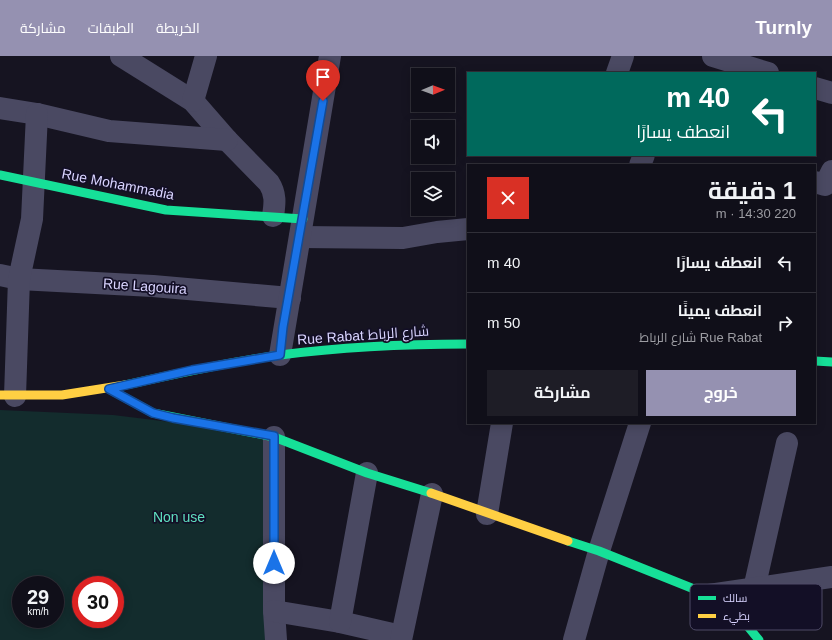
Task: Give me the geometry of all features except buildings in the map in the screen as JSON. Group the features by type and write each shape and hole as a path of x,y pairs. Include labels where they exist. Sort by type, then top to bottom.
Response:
{"street":[{"path":"121,56 193,101 226,140 269,183 273,190 275,202 273,216"},
{"path":"193,101 206,56"},
{"path":"280,355 283,327 290,298 330,56"},
{"path":"617,72 624,56"},
{"path":"713,56 765,72"},
{"path":"816,88 832,93"},
{"path":"0,108 37,114 109,131 226,140"},
{"path":"7,395 10,277 32,219 37,114"},
{"name":"Rue Mohammadia","path":"0,176 34,181 166,210 273,216 302,228"},
{"path":"302,228 403,238 437,232 467,230"},
{"name":"Rue Lagouira","path":"10,277 153,286 290,298"},
{"name":"Rue Rabat شارع الرباط","path":"7,395 62,395 109,389 192,370 280,355 416,344 467,344"},
{"path":"816,360 832,362"},
{"path":"109,389 153,413 274,436 367,473 598,551 690,587"},
{"path":"487,514 502,424"},
{"path":"574,640 598,551 640,424"},
{"path":"274,436 274,611 276,640"},
{"path":"755,584 787,443"},
{"path":"340,622 367,473"},
{"path":"274,611 340,622 401,638 432,494"},
{"path":"786,584 832,577"},
{"path":"751,630 759,640"}],"green space":[{"name":"Non use","path":"0,410 113,415 269,434 278,640 0,640"}],"traffic: fast":[{"path":"0,175 166,210 303,219"},
{"path":"125,385 222,365 280,355 374,346 467,344"},
{"path":"816,361 832,362"},
{"path":"109,389 153,413 274,437 367,473 431,493"},
{"path":"568,541 599,551 690,587"},
{"path":"751,630 759,640"}],"traffic: slow":[{"path":"0,395 62,395 125,385"},
{"path":"431,493 568,541"}],"route":[{"path":"274,563 274,436 153,413 109,389 192,370 280,355 283,327 290,298 323,101"}]}
